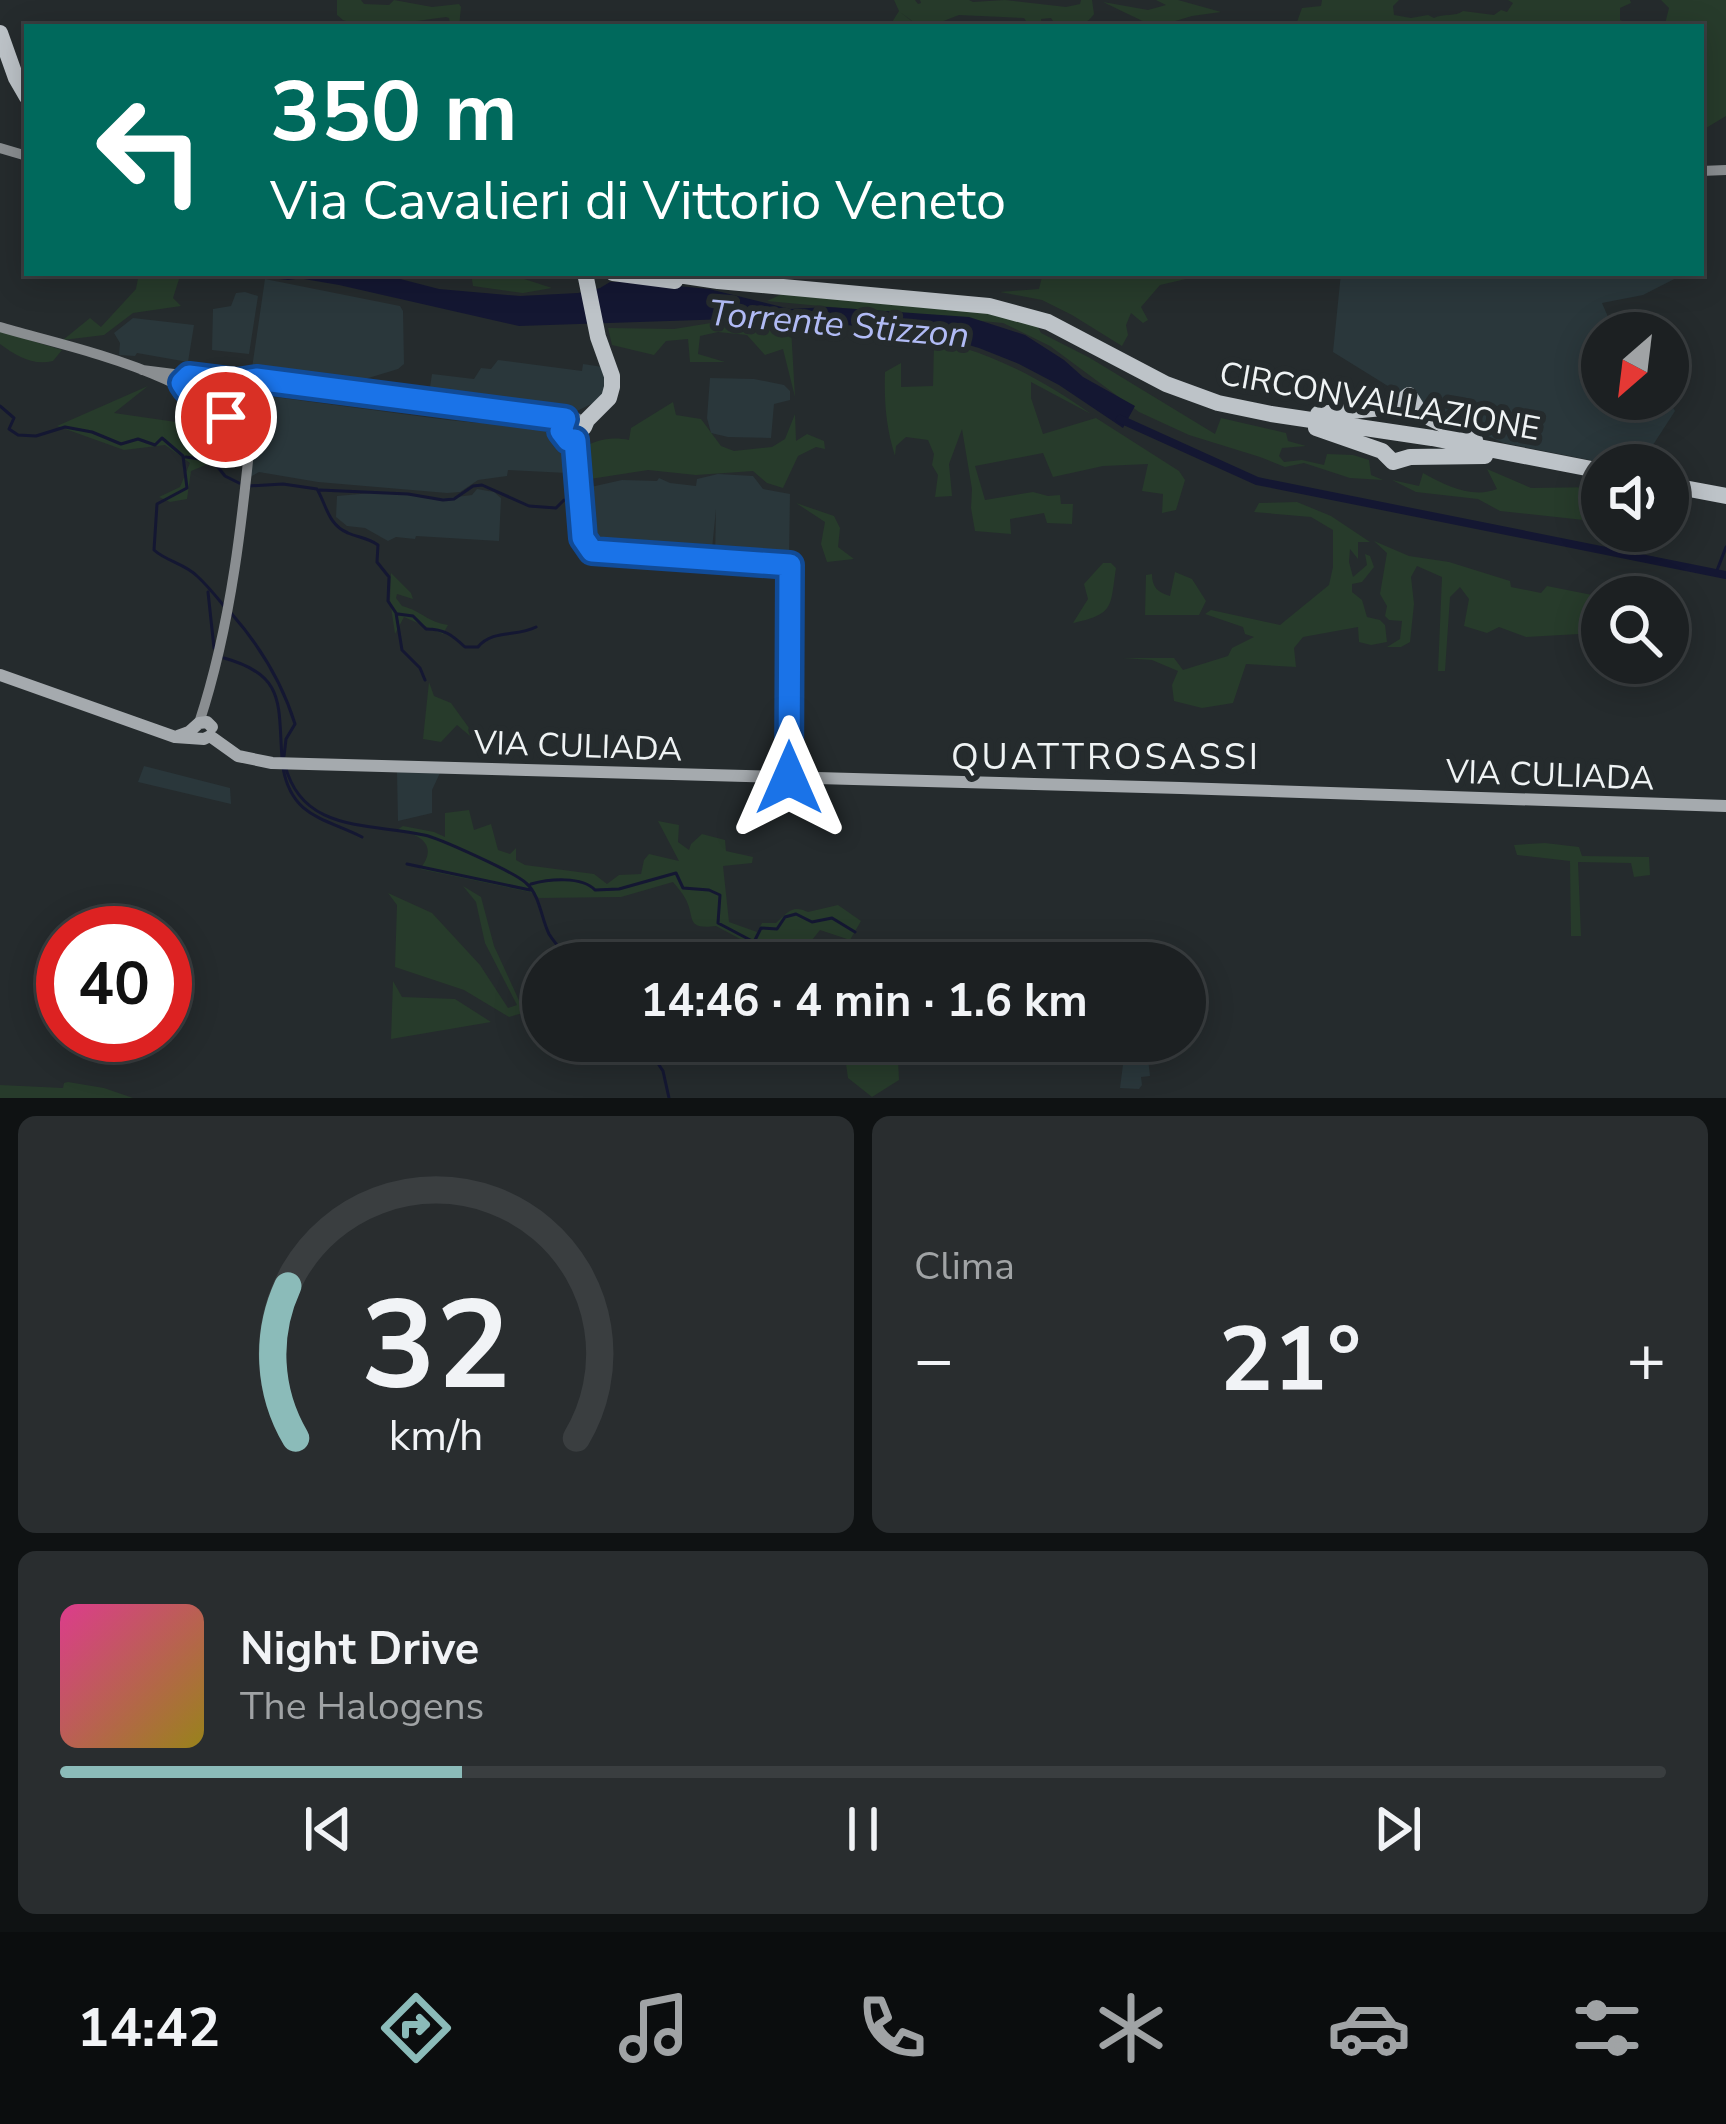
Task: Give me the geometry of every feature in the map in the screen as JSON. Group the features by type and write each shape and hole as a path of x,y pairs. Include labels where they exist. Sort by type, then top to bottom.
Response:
{"highway":[{"path":"0,33 24,92"},
{"path":"578,276 589,292"},
{"path":"574,427 609,398 612,376 586,276"},
{"path":"589,292 598,276"},
{"path":"638,276 718,281"},
{"name":"CIRCONVALLAZIONE","path":"684,276 1018,312 1077,335 1166,384 1218,403 1581,467"},
{"path":"1282,416 1394,407 1402,417 1411,411 1420,413 1481,443 1535,458"},
{"path":"1282,416 1382,451 1396,448 1410,458 1535,458"},
{"path":"1689,488 1722,495"}],"main road":[{"path":"0,675 176,737 205,729"},
{"name":"VIA CULIADA","path":"205,729 243,758 281,763 1726,806"}],"street":[{"path":"0,327 188,382 252,387"},
{"path":"205,729 227,610 256,379 574,427 579,544 592,559 790,569 789,778"},
{"path":"188,382 226,417 247,446"}],"shaded area":[{"path":"1341,276 1680,276 1643,295 1602,303 1606,312 1581,312 1581,420 1669,420 1654,444 1581,444 1581,458 1504,443 1425,409 1333,352"},
{"path":"265,279 400,306 404,364 342,386 251,375"},
{"path":"236,293 258,296 249,354 212,350 213,309 231,306"},
{"path":"133,318 194,325 188,362 137,353 119,355 120,343 114,333"},
{"path":"498,360 582,371 583,364 603,367 607,396 565,417 428,400 432,374 474,379 481,368 491,369"},
{"path":"710,378 784,385 790,400 774,404 771,438 711,433 707,418"},
{"path":"261,399 551,428 561,435 567,473 508,470 507,476 478,480 460,492 447,493 259,472 250,477"},
{"path":"718,474 753,476 763,489 790,494 789,557 781,556 779,561 715,559 716,509 711,559 597,552 588,543 582,489 659,478 696,486 697,479"},
{"path":"477,489 501,498 499,541 416,536 388,541 336,517 337,496 383,492 440,499 472,495"},
{"path":"144,766 230,788 231,804 138,782"},
{"path":"397,772 440,773 432,790 432,813 398,821"},
{"path":"1123,1062 1148,1062 1150,1076 1141,1077 1139,1089 1120,1088"}],"green space":[{"path":"337,0 461,7 459,24 450,24 446,17 354,24 337,15"},
{"path":"894,0 918,4 920,0 1005,0 1066,7 1092,0 1094,14 1079,24 1055,24 1051,18 1028,24 1024,18 959,15 936,24 918,24 900,12 915,24 891,24 899,11"},
{"path":"1156,0 1178,0 1221,12 1149,24 1103,2 1148,10 1166,5"},
{"path":"1322,0 1399,0 1393,6 1394,15 1434,18 1463,11 1507,12 1513,3 1508,0 1631,3 1620,8 1620,20 1630,24 1276,24 1297,22 1302,8 1321,6"},
{"path":"1661,0 1726,0 1726,116 1704,129 1704,24 1665,24 1669,8"},
{"path":"138,276 180,276 173,298 181,306 133,313 104,335 63,340 90,318 101,327 136,289"},
{"path":"471,276 515,276 552,288 523,293 473,286"},
{"path":"1042,276 1186,279 1160,285 1141,307 1148,320 1143,323 1131,313 1122,346 1042,300 1000,292 1039,289"},
{"path":"782,294 968,307 1037,325 1041,333 1215,434 1221,418 1286,433 1288,441 1306,446 1282,448 1279,456 1284,462 1302,460 1324,465 1327,454 1353,455 1369,460 1371,475 1383,480 1350,478 1304,463 1285,467 1189,435 1139,412 1050,346 1003,323 767,301"},
{"path":"717,322 791,328 795,397 783,349 765,355 747,335 718,332 700,336 698,354 725,362 690,362 688,339 666,341 654,355 612,345 608,328 674,329"},
{"path":"0,331 62,350 53,361 32,361 0,344"},
{"path":"907,336 981,354 1070,399 1091,414 1031,382 1043,434 1096,418 1179,471 1185,480 1176,510 1162,513 1163,494 1142,491 1148,464 1103,466 1053,477 1043,453 975,466 985,500 1033,492 1060,495 1061,504 1073,504 1072,524 1047,523 1044,513 1010,519 1011,534 975,531 962,429 949,464 952,496 935,497 938,475 928,440 906,437 896,446 895,456 886,414 885,372 901,363 901,387 933,386 934,344"},
{"path":"148,386 114,413 183,423 211,436 220,459 191,471 187,499 170,502 159,497 180,487 190,463 165,445 124,450 57,426"},
{"path":"673,402 676,415 701,419 721,446 734,451 772,447 785,439 795,414 796,441 807,434 824,441 825,449 816,447 798,456 783,488 753,471 696,475 648,470 590,479 580,471 578,450 603,440 629,440 631,428"},
{"path":"1487,469 1531,488 1581,487 1581,520 1500,511 1478,499 1416,492 1392,480 1419,486 1423,473 1459,489 1497,489"},
{"path":"1297,502 1331,516 1370,542 1358,542 1358,559 1350,549 1353,577 1367,565 1365,554 1374,567 1362,582 1352,584 1352,592 1362,600 1367,617 1385,625 1387,642 1359,642 1358,627 1303,637 1294,648 1296,667 1246,664 1233,703 1202,708 1174,701 1172,685 1178,671 1152,660 1123,658 1174,658 1183,670 1228,656 1232,648 1254,637 1245,634 1243,627 1205,614 1211,610 1280,625 1329,585 1333,530 1311,517 1254,512 1259,503"},
{"path":"796,503 834,516 840,528 838,547 854,559 827,562 821,544 825,522"},
{"path":"1374,541 1409,556 1449,562 1510,581 1511,587 1541,593 1547,586 1581,593 1581,634 1526,637 1499,627 1487,633 1464,626 1469,599 1460,587 1450,597 1445,671 1438,671 1442,577 1417,566 1411,577 1410,642 1387,647 1400,639 1402,621 1385,616 1387,606 1380,594 1387,553"},
{"path":"1103,563 1116,568 1108,607 1097,616 1073,623 1088,599 1084,584"},
{"path":"1175,572 1192,579 1206,601 1199,615 1145,615 1146,575 1152,574 1156,588 1170,596"},
{"path":"391,573 413,599 397,594 402,606 448,625 443,634 404,617 395,634"},
{"path":"429,682 434,696 451,703 482,746 457,725 441,742 423,739"},
{"path":"469,810 474,830 491,824 498,850 510,854 516,848 516,860 525,865 594,874 607,884 619,875 641,874 649,854 679,861 658,821 679,825 678,842 689,850 702,834 725,840 726,851 753,857 752,863 723,866 729,922 757,932 762,923 776,923 794,909 808,912 838,905 861,921 850,940 820,930 810,942 746,942 716,926 695,924 673,882 621,897 539,898 530,892 420,869 427,847 413,834 397,830 403,826 445,837 445,813"},
{"path":"1514,845 1579,847 1582,856 1649,857 1650,875 1634,877 1631,863 1578,862 1581,936 1571,936 1570,861 1517,855"},
{"path":"463,886 481,897 494,946 522,1013 509,1017 464,990 395,967 397,905 388,893 432,913 480,965 508,1008 517,1005 485,943 476,902"},
{"path":"393,981 402,997 455,999 491,1022 391,1039"},
{"path":"898,1062 899,1080 872,1097 848,1078 846,1064"},
{"path":"68,1082 133,1098 0,1098 0,1085 63,1088"}],"water":[{"path":"286,276 389,276 439,289 520,296 578,293 610,282 636,282 709,289 790,309 828,307 969,317 1025,335 1083,377 1135,406 1123,428 1019,364 920,331 759,318 519,326"}],"waterway":[{"path":"0,406 14,418 9,429 18,435 36,436 65,427 121,444 138,439 155,445 162,438 183,456 187,488 157,504 154,550 192,572 224,606"},
{"name":"Torrente Stizzon","path":"1120,419 1257,481 1726,575"},
{"path":"186,457 213,461 225,476 239,483"},
{"path":"320,490 443,500 482,485 529,506 556,508 564,500"},
{"path":"248,486 317,489 336,525 378,545 377,562 389,577 388,601 396,613 402,650 425,680"},
{"path":"1716,573 1726,547"},
{"path":"208,592 214,648"},
{"path":"231,613 269,665 290,709 295,724 286,739 284,756"},
{"path":"398,614 413,616 426,629 448,634 465,647 536,627"},
{"path":"224,658 259,673 269,683 278,707 282,758"},
{"path":"285,765 306,803 322,814 432,838 519,878 534,894 556,942"},
{"path":"283,768 302,806 362,837"},
{"path":"407,864 530,890"},
{"path":"531,884 565,880 595,890 619,889 676,873 683,888 720,895 718,923 754,942"},
{"path":"754,942 761,928 777,929 785,917 796,914 812,922 832,918 855,932"},
{"path":"657,1062 669,1098"}],"district":[{"name":"QUATTROSASSI","path":"1106,756"}],"route":[{"path":"226,417 186,389 184,378 256,379 565,419 563,436 575,440 583,538 595,553 790,565 789,778"}]}
